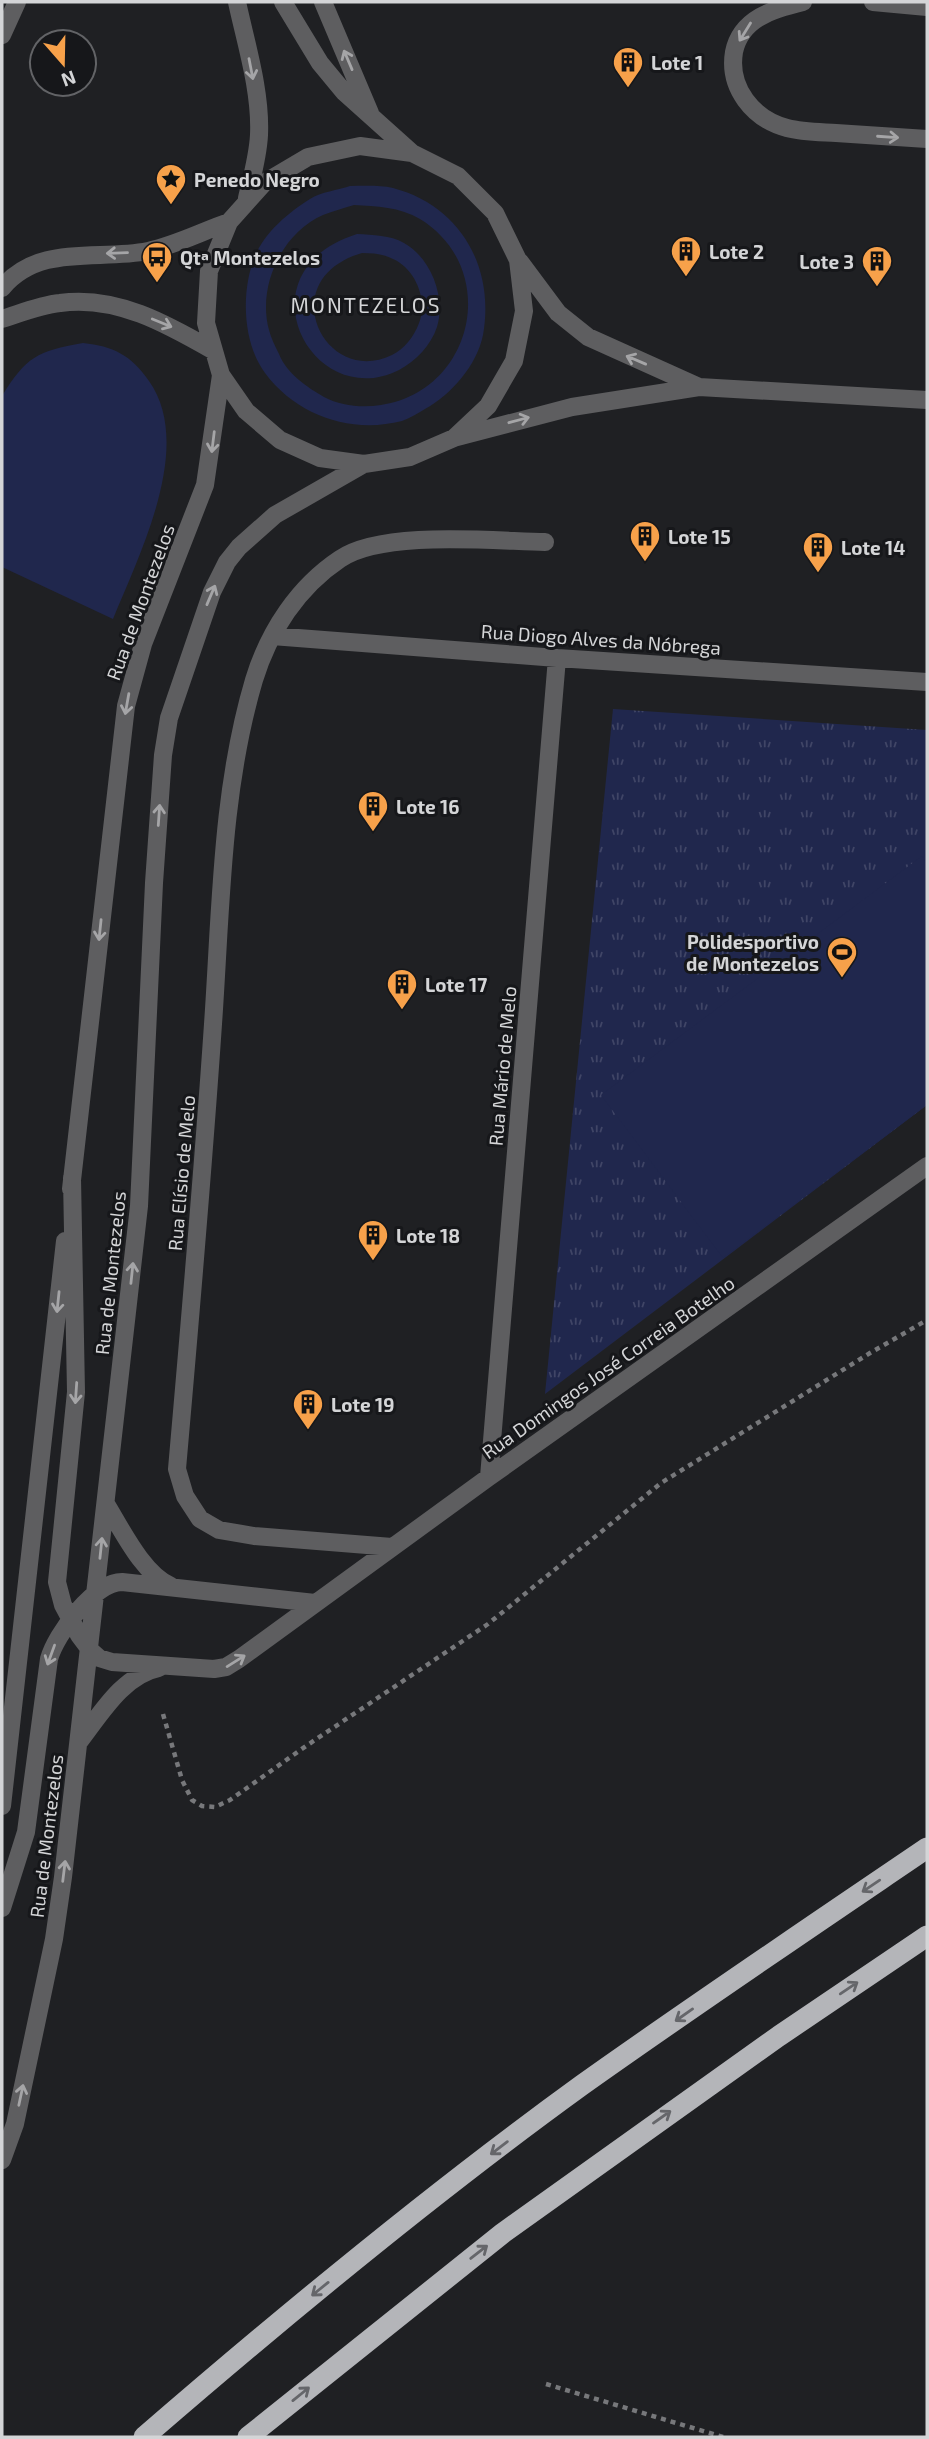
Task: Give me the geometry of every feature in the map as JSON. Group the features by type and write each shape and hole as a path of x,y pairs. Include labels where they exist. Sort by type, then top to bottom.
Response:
{"highway":[{"path":"144,2437 254,2342 438,2195 581,2086 927,1848"},
{"path":"248,2437 514,2225 756,2051 927,1936"}],"street":[{"path":"2,35 17,2"},
{"path":"237,2 260,131 246,203"},
{"path":"284,2 320,63 344,92 412,153 458,176 495,213 518,260 558,313 588,337 699,387"},
{"path":"323,2 373,119"},
{"path":"803,2 776,9 750,22 735,49 732,72 740,94 761,116 787,128 927,139"},
{"path":"873,2 927,7"},
{"path":"412,153 360,146 309,156 264,183 229,222 209,271 206,323 221,375 246,411 280,440 320,458 364,464 410,457 454,438 572,407 699,387 927,400"},
{"path":"2,288 16,274 48,259 145,251 229,222"},
{"path":"454,438 488,406 514,361 524,311 518,260"},
{"path":"2,319 56,303 97,302 129,309 170,326 214,351"},
{"name":"Rua de Montezelos","path":"2,1806 126,706 143,644 205,485 212,452 221,375"},
{"name":"Rua de Montezelos","path":"2,2160 15,2124 54,1939 79,1743 141,1184 154,883 162,764 169,718 205,610 219,576 239,547 275,515 364,464"},
{"name":"Rua Elísio de Melo","path":"392,1547 254,1536 219,1530 200,1519 186,1496 177,1469 207,1121 227,826 243,722 255,677 272,636 295,598 310,583 342,557 358,549 393,542 545,542"},
{"name":"Rua Diogo Alves da Nóbrega","path":"272,636 927,682"},
{"name":"Rua Mário de Melo","path":"489,1477 557,658"},
{"name":"Rua Domingos José Correia Botelho","path":"89,1649 99,1658 112,1662 214,1669 226,1667 927,1166"},
{"path":"72,1178 76,1392 57,1582 64,1605 89,1649"},
{"path":"106,1504 154,1576 181,1589"},
{"path":"2,1908 27,1825 52,1648 96,1593 117,1582 315,1603"},
{"path":"79,1743 121,1690 146,1672 170,1666"}],"path":[{"path":"163,1714 182,1780 192,1800 202,1806 215,1807 230,1800 488,1624 661,1483 927,1320"},
{"path":"546,2385 723,2437"}],"green space":[{"path":"350,186 393,188 417,197 437,209 455,225 468,243 484,286 483,335 469,368 444,396 402,421 364,425 345,423 309,411 278,388 265,373 257,360 248,331 247,284 259,247 286,216 310,199","holes":["354,205 388,208 420,219 445,241 461,267 468,296 466,325 456,353 438,377 413,395 381,405 352,406 331,400 298,379 287,368 276,348 266,313 270,279 276,263 296,234 323,215"]},
{"path":"357,234 399,240 422,258 438,291 439,315 431,340 417,357 399,370 367,378 339,373 316,356 300,333 295,305 301,277 321,253","holes":["362,253 389,257 408,270 418,286 422,305 417,328 404,346 392,355 367,361 346,357 329,344 318,326 314,305 319,285 335,266"]},
{"path":"83,343 112,349 128,358 142,372 162,407 166,437 165,468 158,500 148,533 113,619 2,567 2,396 18,372 34,358 54,349"},
{"path":"613,709 927,730 927,1105 545,1394"},
{"name":"Polidesportivo de Montezelos","path":"922,856 927,864 927,1105 723,1258 601,1095"}],"place":[{"name":"Lote 1","path":"628,89"},
{"name":"Penedo Negro","path":"171,206"},
{"name":"Lote 2","path":"686,278"},
{"name":"Qtª Montezelos","path":"157,284"},
{"name":"Lote 3","path":"877,288"},
{"name":"Lote 15","path":"645,563"},
{"name":"Lote 14","path":"818,574"},
{"name":"Lote 16","path":"373,833"},
{"name":"Polidesportivo de Montezelos","path":"842,979"},
{"name":"Lote 17","path":"402,1011"},
{"name":"Lote 18","path":"373,1262"},
{"name":"Lote 19","path":"308,1431"}],"district":[{"name":"MONTEZELOS","path":"366,304"}]}
